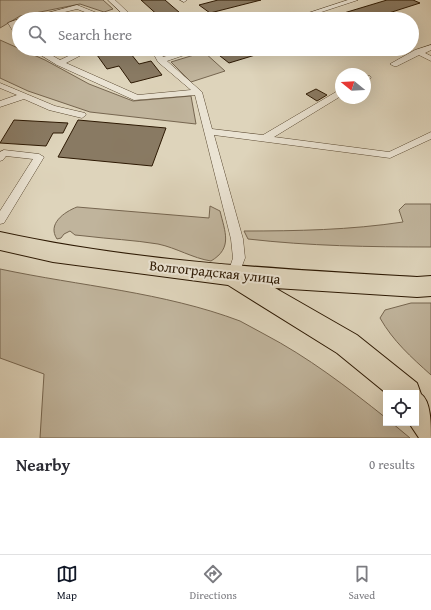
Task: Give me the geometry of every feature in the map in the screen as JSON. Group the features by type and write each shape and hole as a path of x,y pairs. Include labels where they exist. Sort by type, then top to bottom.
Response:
{"main road":[{"name":"Волгоградская улица","path":"0,241 53,253 233,276 416,287 431,286"},
{"path":"233,276 347,344 404,390"},
{"path":"419,411 431,429"}],"lane":[{"path":"111,0 124,12"},
{"path":"313,12 344,1 355,0"},
{"path":"57,12 77,7 90,12"},
{"path":"419,52 431,47"},
{"path":"419,53 431,59"},
{"path":"48,56 137,98 198,92"},
{"path":"60,63 74,56"},
{"path":"159,56 161,60 198,92 237,239 239,258 233,276"},
{"path":"161,60 174,56"},
{"path":"394,64 410,56"},
{"path":"0,85 52,108 82,115"},
{"path":"0,104 23,96"},
{"path":"264,139 335,96"},
{"path":"208,131 390,155 431,135"},
{"path":"0,158 4,153 39,157 0,220"}],"shaded area":[{"path":"0,0 103,0 113,9 104,12 80,4 40,12 12,12 12,21 0,28"},
{"path":"0,40 12,45 12,56 36,56 89,84 133,101 191,96 196,124 90,112 28,91 0,78"},
{"path":"191,56 208,56 225,71 191,82 171,62"},
{"path":"405,204 431,204 431,247 340,246 294,243 248,239 244,231 324,230 403,222 399,210"},
{"path":"210,206 220,211 226,239 222,251 211,261 197,258 158,244 75,235 70,231 64,234 61,238 57,239 54,234 54,228 58,219 62,215 77,207 209,218"},
{"path":"0,269 121,290 181,303 240,321 296,352 312,363 383,416 383,426 396,426 410,438 40,438 44,374 0,358"},
{"path":"411,303 431,303 431,375 397,341 380,318 385,310"}],"building":[{"path":"141,0 165,0 179,12 154,12"},
{"path":"218,0 261,0 214,12 209,12 199,5"},
{"path":"387,0 413,0 420,3 392,12 347,12"},
{"path":"98,56 133,56 139,64 151,61 162,75 131,83 119,66 107,69"},
{"path":"220,56 252,56 229,63"},
{"path":"316,89 327,95 317,101 306,94"},
{"path":"14,120 68,123 63,133 53,133 46,146 0,143"},
{"path":"78,120 166,128 152,166 58,157"}]}
